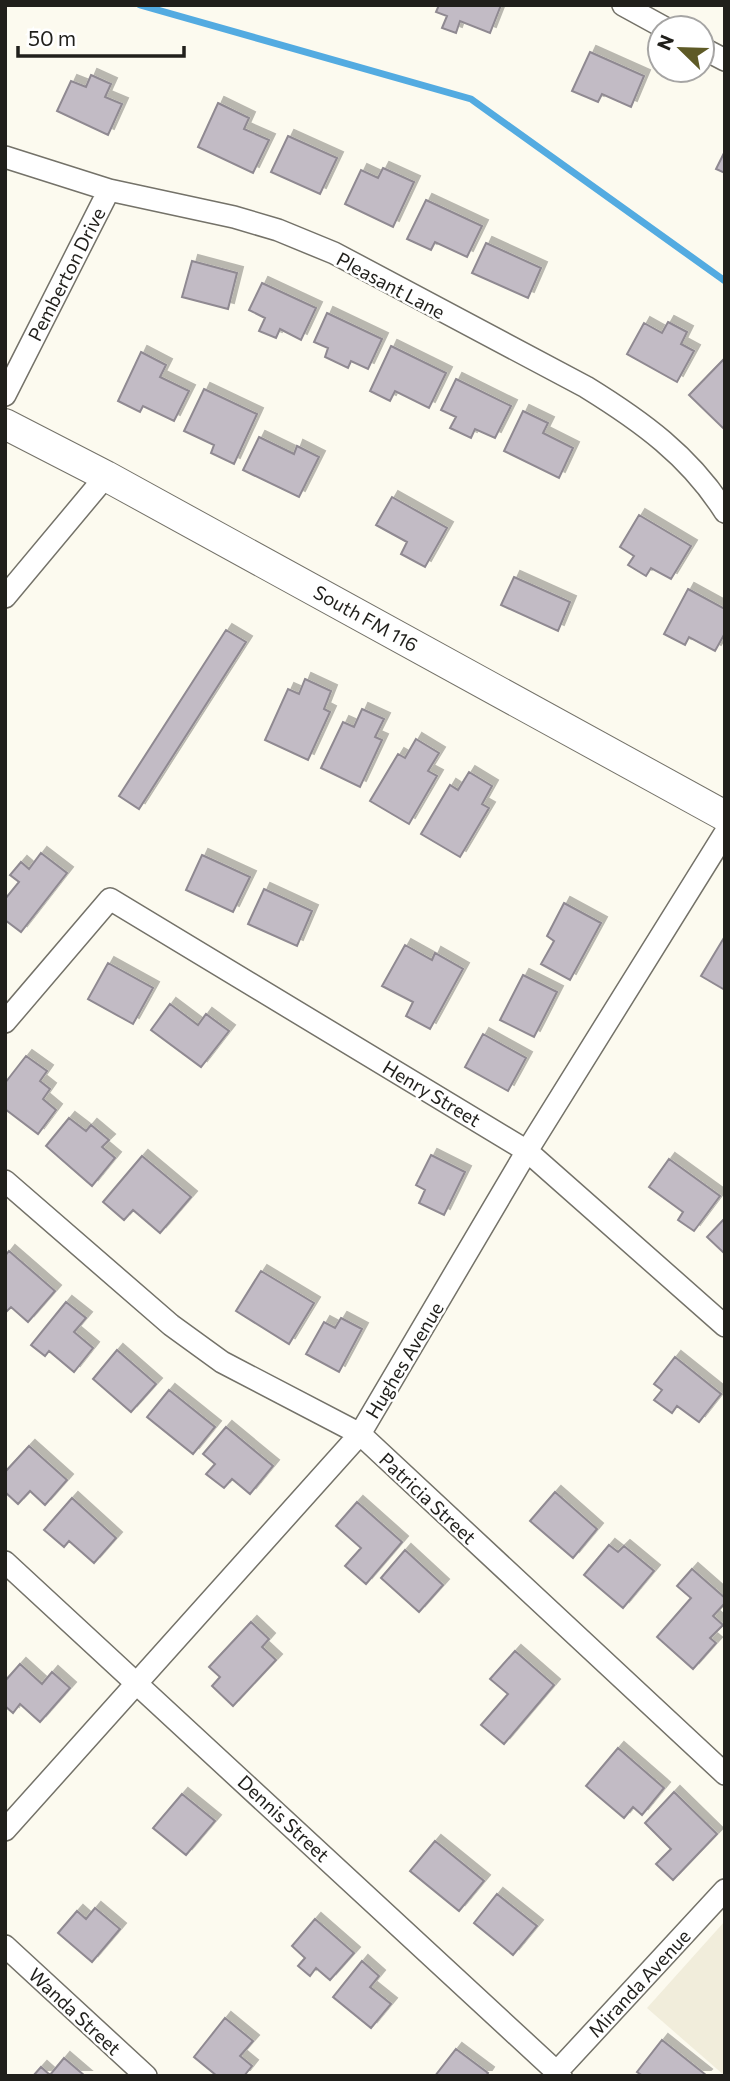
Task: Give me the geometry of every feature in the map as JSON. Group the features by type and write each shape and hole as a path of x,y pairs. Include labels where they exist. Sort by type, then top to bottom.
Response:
{"main road":[{"name":"South FM 116","path":"5,424 106,476 725,816"}],"street":[{"path":"624,5 646,17"},
{"name":"Pleasant Lane","path":"5,157 108,190 234,217 278,230 334,253 586,387 623,410 679,453 725,512"},
{"name":"Pemberton Drive","path":"5,395 108,190"},
{"path":"5,597 106,476"},
{"name":"Hughes Avenue","path":"5,1830 360,1434 527,1151 725,833"},
{"name":"Henry Street","path":"5,1022 110,899 527,1151 725,1326"},
{"name":"Patricia Street","path":"5,1181 171,1325 222,1362 360,1434 725,1774"},
{"name":"Dennis Street","path":"5,1562 557,2074"},
{"name":"Miranda Avenue","path":"557,2074 725,1890"},
{"name":"Wanda Street","path":"5,1946 146,2076"}],"shaded area":[{"path":"725,1921 725,2076 647,2008"}],"building":[{"path":"439,5 501,5 490,33 460,21 456,33 442,28 447,16 436,12"},
{"path":"590,52 644,76 631,107 602,94 598,102 572,91"},
{"path":"91,75 111,84 105,97 122,104 108,135 57,111 71,81 86,87"},
{"path":"218,103 249,118 244,129 269,140 253,173 198,147"},
{"path":"288,136 337,158 320,194 271,172"},
{"path":"725,151 725,173 716,169"},
{"path":"383,168 414,182 393,227 345,204 361,170 378,178"},
{"path":"426,200 482,226 467,257 435,242 431,250 407,239"},
{"path":"486,243 541,268 528,298 472,273"},
{"path":"192,261 237,273 228,309 182,297"},
{"path":"262,283 316,308 301,340 280,329 276,338 259,331 265,318 249,310"},
{"path":"327,313 382,339 368,369 351,361 348,368 325,357 328,348 314,342"},
{"path":"668,322 687,332 681,344 694,351 677,382 627,354 644,323 662,333"},
{"path":"391,346 446,373 429,408 395,391 390,401 370,391"},
{"path":"141,352 166,365 160,377 189,391 174,421 143,406 140,412 118,401"},
{"path":"723,360 725,362 725,430 689,395"},
{"path":"456,379 511,406 495,438 475,429 471,438 450,428 456,417 441,410"},
{"path":"204,389 257,414 234,464 211,453 214,445 184,431"},
{"path":"523,411 548,423 543,433 573,448 559,478 504,451"},
{"path":"259,437 294,454 297,446 319,457 299,497 243,470"},
{"path":"392,497 447,528 425,567 401,554 407,542 376,525"},
{"path":"639,515 691,546 671,579 651,568 646,576 628,565 634,556 620,547"},
{"path":"514,577 570,602 558,631 501,605"},
{"path":"688,589 725,609 725,633 715,651 689,637 685,645 664,634"},
{"path":"226,630 246,642 139,809 119,796"},
{"path":"305,679 331,691 324,709 330,712 308,760 265,740 288,689 299,694"},
{"path":"362,709 384,719 375,737 382,740 360,787 321,768 343,722 354,727"},
{"path":"416,739 439,753 428,771 437,776 409,824 370,801 398,754 405,758"},
{"path":"469,772 492,786 482,804 489,808 460,857 421,834 450,785 458,790"},
{"path":"41,853 67,873 21,932 5,920 5,899 19,882 10,875 21,862 29,869"},
{"path":"202,855 250,877 233,912 186,890"},
{"path":"264,889 312,911 297,946 248,924"},
{"path":"564,903 601,923 570,980 541,964 554,941 547,936"},
{"path":"725,936 725,990 701,976"},
{"path":"405,945 432,960 435,953 463,969 430,1029 406,1016 413,1002 382,986"},
{"path":"108,963 153,988 133,1024 88,999"},
{"path":"523,975 557,992 534,1037 500,1020"},
{"path":"170,1004 198,1025 206,1014 229,1031 201,1067 151,1030"},
{"path":"483,1034 526,1058 508,1091 465,1067"},
{"path":"26,1056 47,1071 40,1081 50,1089 43,1099 56,1110 38,1134 5,1109 5,1083"},
{"path":"69,1118 86,1131 91,1125 109,1140 102,1147 115,1158 92,1186 46,1146"},
{"path":"431,1155 465,1172 444,1215 419,1203 425,1190 416,1185"},
{"path":"142,1156 191,1197 160,1233 133,1210 124,1220 103,1202"},
{"path":"669,1159 720,1196 694,1231 678,1220 683,1212 649,1187"},
{"path":"725,1218 725,1254 707,1237"},
{"path":"9,1251 55,1291 28,1322 11,1307 5,1313 5,1256"},
{"path":"261,1271 314,1303 289,1344 236,1311"},
{"path":"66,1302 86,1318 74,1332 93,1348 74,1372 49,1351 45,1356 31,1345"},
{"path":"341,1318 362,1329 339,1372 306,1354 324,1322 335,1328"},
{"path":"117,1350 156,1384 131,1412 93,1379"},
{"path":"675,1357 721,1394 699,1422 677,1406 672,1413 654,1400 662,1390 654,1384"},
{"path":"169,1390 215,1427 193,1454 147,1417"},
{"path":"226,1427 273,1466 250,1494 232,1479 224,1488 206,1474 215,1464 203,1454"},
{"path":"29,1446 67,1480 45,1505 30,1491 18,1504 5,1492 5,1472"},
{"path":"555,1492 597,1529 573,1558 530,1521"},
{"path":"72,1498 116,1538 94,1563 69,1541 64,1547 44,1530"},
{"path":"357,1502 402,1542 366,1584 345,1566 361,1548 336,1526"},
{"path":"609,1545 618,1552 624,1546 654,1571 623,1608 584,1575"},
{"path":"405,1550 443,1585 419,1612 381,1578"},
{"path":"692,1569 725,1598 725,1603 713,1616 723,1625 710,1638 716,1643 693,1669 657,1637 691,1598 677,1586"},
{"path":"251,1622 269,1639 262,1647 276,1660 233,1706 212,1686 220,1677 209,1667"},
{"path":"515,1651 554,1685 504,1744 481,1725 508,1694 490,1679"},
{"path":"20,1664 42,1684 52,1672 70,1688 40,1722 20,1704 13,1713 5,1706 5,1681"},
{"path":"618,1748 664,1788 642,1815 633,1807 624,1818 586,1786"},
{"path":"674,1792 717,1834 673,1880 656,1864 671,1849 645,1823"},
{"path":"182,1794 215,1821 186,1855 153,1828"},
{"path":"435,1841 484,1881 459,1911 410,1871"},
{"path":"497,1894 537,1926 513,1955 474,1923"},
{"path":"95,1908 120,1929 92,1962 58,1933 77,1911 86,1919"},
{"path":"315,1919 354,1953 330,1980 316,1968 310,1976 298,1966 305,1958 292,1946"},
{"path":"362,1961 379,1976 370,1987 391,2004 371,2028 333,1997"},
{"path":"225,2018 253,2041 240,2056 252,2066 244,2076 217,2076 194,2057"},
{"path":"662,2040 706,2075 643,2076 637,2072"},
{"path":"456,2049 488,2073 486,2076 435,2076"},
{"path":"64,2058 85,2076 33,2076 41,2067 50,2075"}],"waterway":[{"path":"140,5 471,99 725,281"}]}
